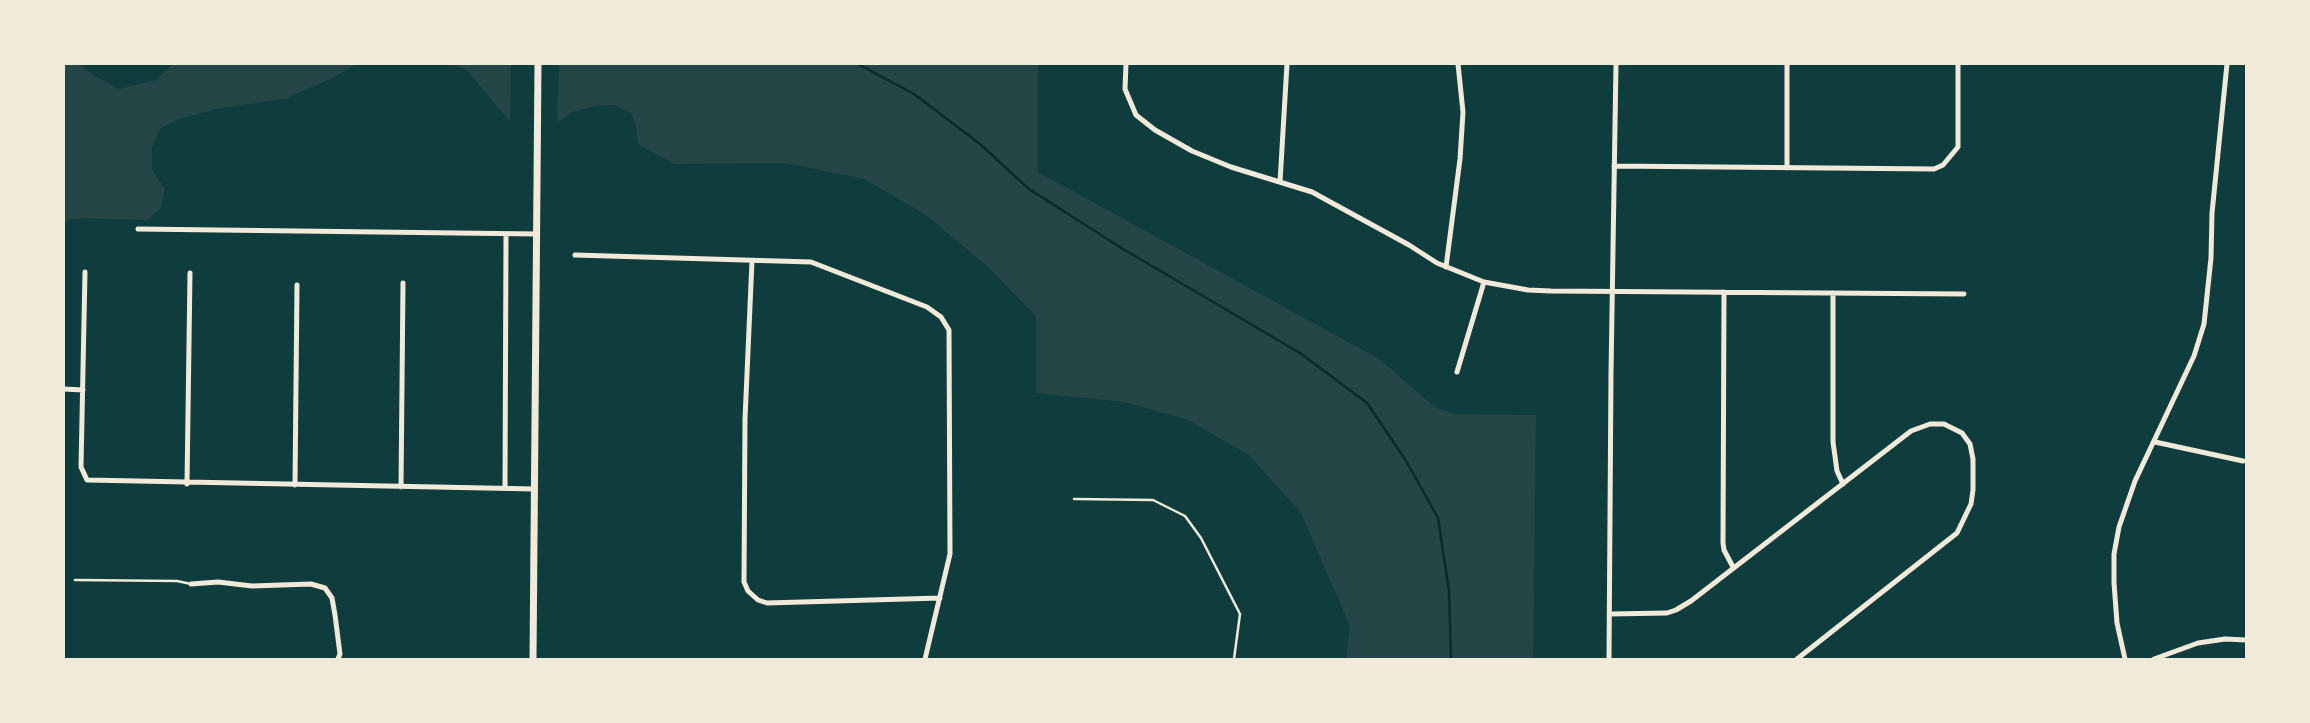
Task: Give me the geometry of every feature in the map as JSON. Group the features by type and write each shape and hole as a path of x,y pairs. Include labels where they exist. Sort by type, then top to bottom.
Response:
{"main road":[{"path":"534,659 538,64"}],"street":[{"path":"1126,64 1125,89 1136,115 1155,130 1192,151 1232,168 1312,192 1446,267 1484,282 1528,290 1964,294"},
{"path":"1280,182 1287,64"},
{"path":"1446,267 1463,112 1458,64"},
{"path":"1609,659 1616,64"},
{"path":"1787,64 1787,168"},
{"path":"1614,166 1934,169 1943,165 1958,147 1958,64"},
{"path":"2125,659 2117,623 2114,554 2119,526 2128,498 2194,356 2204,324 2211,258 2212,213 2227,64"},
{"path":"138,229 537,234"},
{"path":"506,234 506,488"},
{"path":"575,255 811,262 927,307 941,317 949,330 950,554 925,659"},
{"path":"752,261 745,419 744,582 752,596 767,602 940,598"},
{"path":"85,272 81,467 87,480 187,484 535,489"},
{"path":"187,484 190,272"},
{"path":"1457,372 1484,282"},
{"path":"401,487 403,283"},
{"path":"295,485 297,284"},
{"path":"1724,292 1723,542 1724,550 1734,567"},
{"path":"1833,293 1834,442 1837,471 1843,484"},
{"path":"64,389 83,390"},
{"path":"1610,614 1667,613 1676,610 1691,601 1912,431 1930,424 1949,425 1962,433 1970,444 1973,459 1971,504 1957,533 1797,659"},
{"path":"2155,442 2243,461"},
{"path":"191,584 218,582 252,586 311,584 325,588 332,598 340,654 338,659"},
{"path":"2154,659 2198,643 2225,639 2246,640"}],"lane":[{"path":"1074,499 1154,500 1185,516 1201,538 1240,614 1234,659"},
{"path":"75,580 177,581 191,584"}],"shaded area":[{"path":"64,64 79,64 93,75 119,89 156,80 173,64 357,64 328,80 287,98 217,109 179,119 161,128 152,147 152,170 165,189 161,208 147,220 81,218 64,220"},
{"path":"450,64 511,64 510,122 467,70"},
{"path":"559,64 1038,64 1038,172 1379,359 1435,407 1454,414 1536,415 1533,659 1346,659 1350,626 1301,513 1249,455 1186,419 1124,402 1036,393 1036,316 988,267 926,215 864,179 785,163 674,164 638,144 636,126 631,113 615,105 595,106 573,112 557,122"}],"waterway":[{"path":"858,64 914,94 980,144 1029,189 1123,249 1300,353 1367,403 1405,459 1438,518 1449,591 1451,659"}]}
